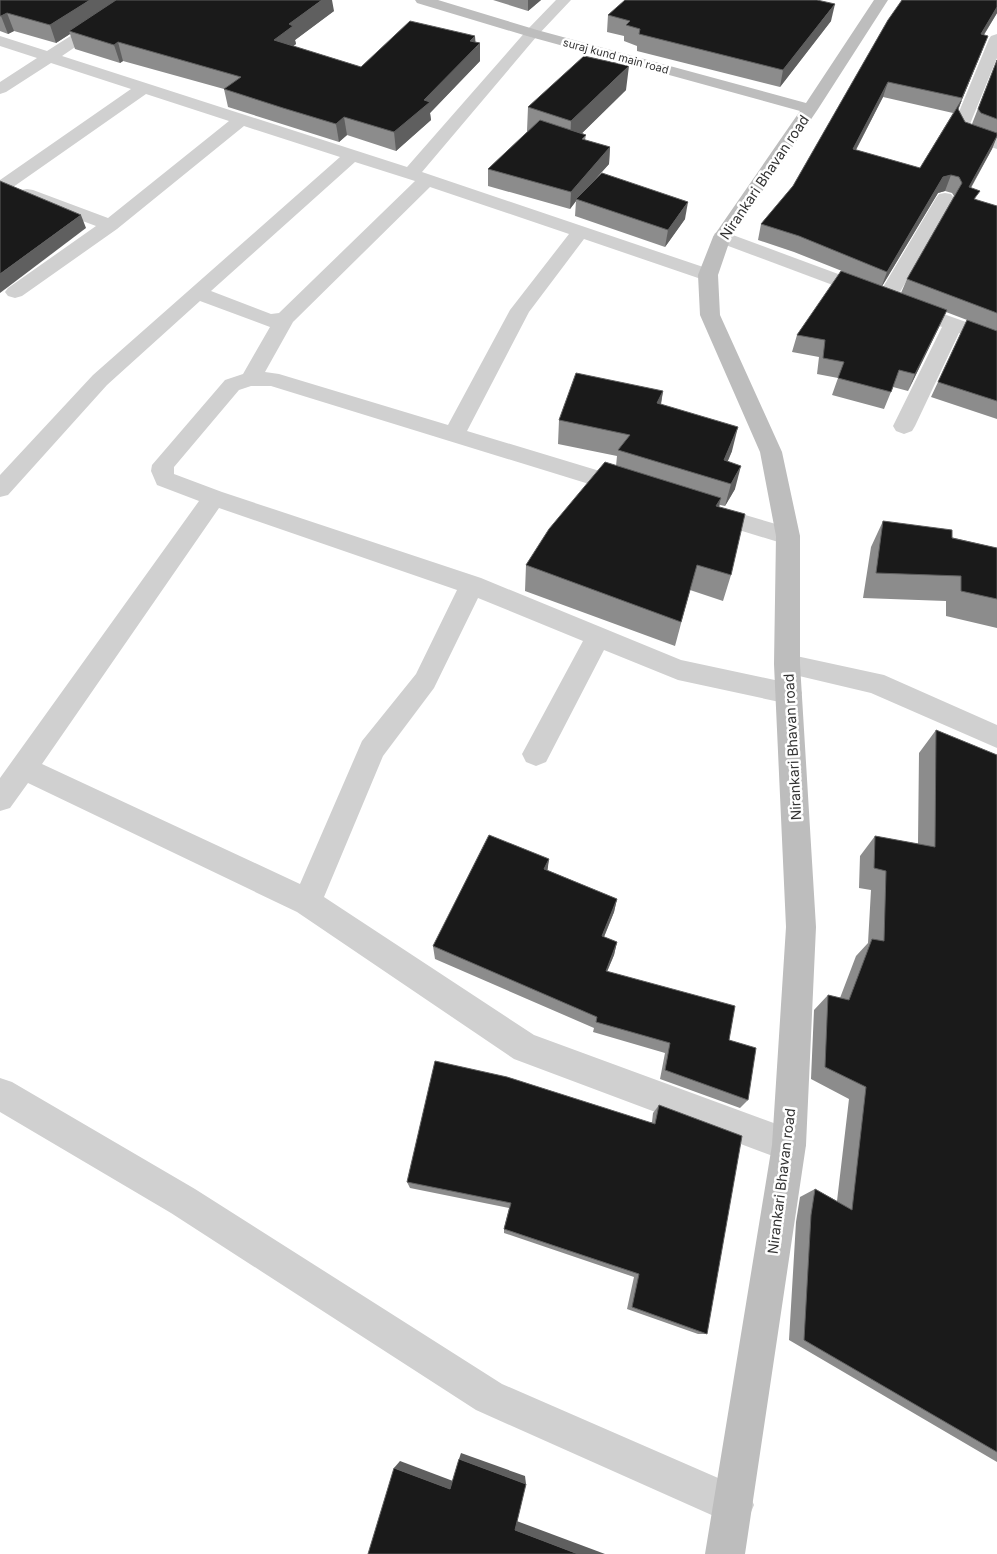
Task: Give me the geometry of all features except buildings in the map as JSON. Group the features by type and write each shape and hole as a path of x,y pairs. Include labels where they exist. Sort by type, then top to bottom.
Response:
{"street":[{"path":"0,88 137,0"},
{"name":"suraj kund main road","path":"422,0 532,33 810,108"},
{"path":"251,378 285,318 419,177 532,33 564,0"},
{"name":"Nirankari Bhavan road","path":"725,1554 789,1145 802,928 787,664 788,536 771,452 710,315 708,275 722,237 881,0"},
{"path":"0,41 419,177 708,275"},
{"path":"996,47 962,124 967,133 997,144"},
{"path":"1,186 146,87"},
{"path":"15,292 110,225 242,119"},
{"path":"0,489 100,380 352,155"},
{"path":"1,186 110,225"},
{"path":"886,299 945,198"},
{"path":"454,434 520,310 580,232"},
{"path":"722,237 997,340"},
{"path":"197,294 269,321 285,318"},
{"path":"904,426 953,324"},
{"path":"645,493 272,379 251,378 232,385 163,465 162,471 165,479 214,498 472,585 678,670 789,693"},
{"path":"0,799 24,768 214,498"},
{"path":"683,504 788,536"},
{"path":"307,902 372,749 425,681 472,585"},
{"path":"536,754 598,637"},
{"path":"787,664 875,683 997,737"},
{"path":"24,768 307,902 525,1048 789,1145"},
{"path":"0,1094 183,1201 489,1397 734,1505"}]}
